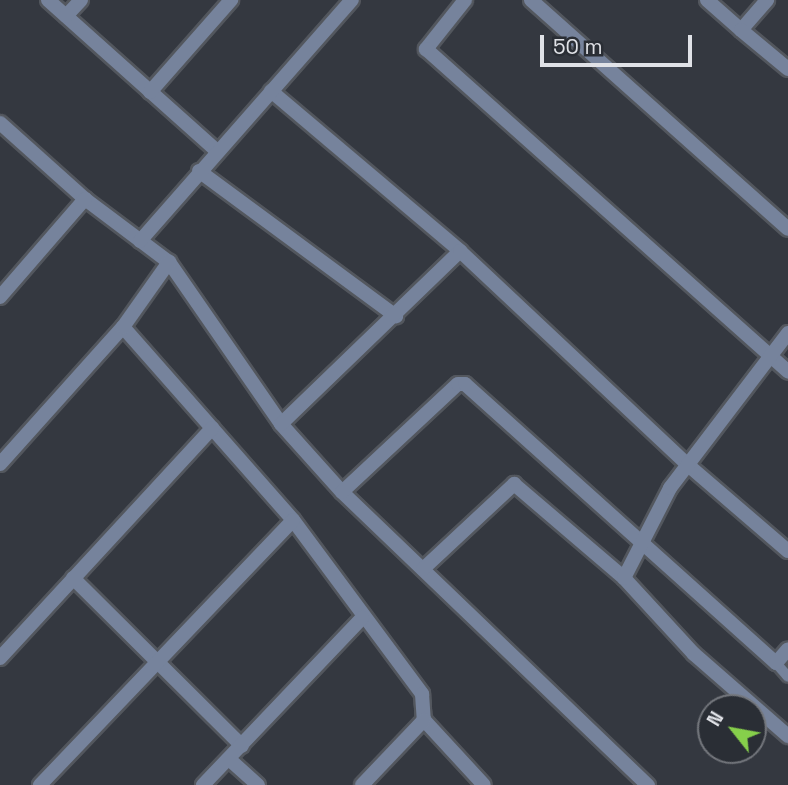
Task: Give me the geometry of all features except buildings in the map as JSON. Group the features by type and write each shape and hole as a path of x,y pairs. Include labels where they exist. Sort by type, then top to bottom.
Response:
{"street":[{"path":"48,0 217,151"},
{"path":"66,16 80,0"},
{"path":"150,92 231,0"},
{"path":"140,241 352,0"},
{"path":"465,0 426,49 613,211 788,372"},
{"path":"531,0 788,229"},
{"path":"707,0 788,69"},
{"path":"741,30 767,0"},
{"path":"271,91 460,251 688,465 788,551"},
{"path":"0,124 85,199 169,262 281,424 342,492 648,785"},
{"path":"199,171 396,316"},
{"path":"0,296 85,199"},
{"path":"281,424 396,316 460,251"},
{"path":"0,464 122,327 169,262"},
{"path":"122,327 293,520 362,618 422,694 424,720 484,785"},
{"path":"624,578 670,488 788,333"},
{"path":"342,492 458,384 465,384 776,663 788,649"},
{"path":"0,658 212,428"},
{"path":"423,569 514,484 624,578 694,654 788,736"},
{"path":"40,785 293,520"},
{"path":"73,578 242,746"},
{"path":"203,785 362,618"},
{"path":"362,785 424,720"},
{"path":"229,759 258,785"}],"lane":[{"path":"776,663 788,677"}]}
